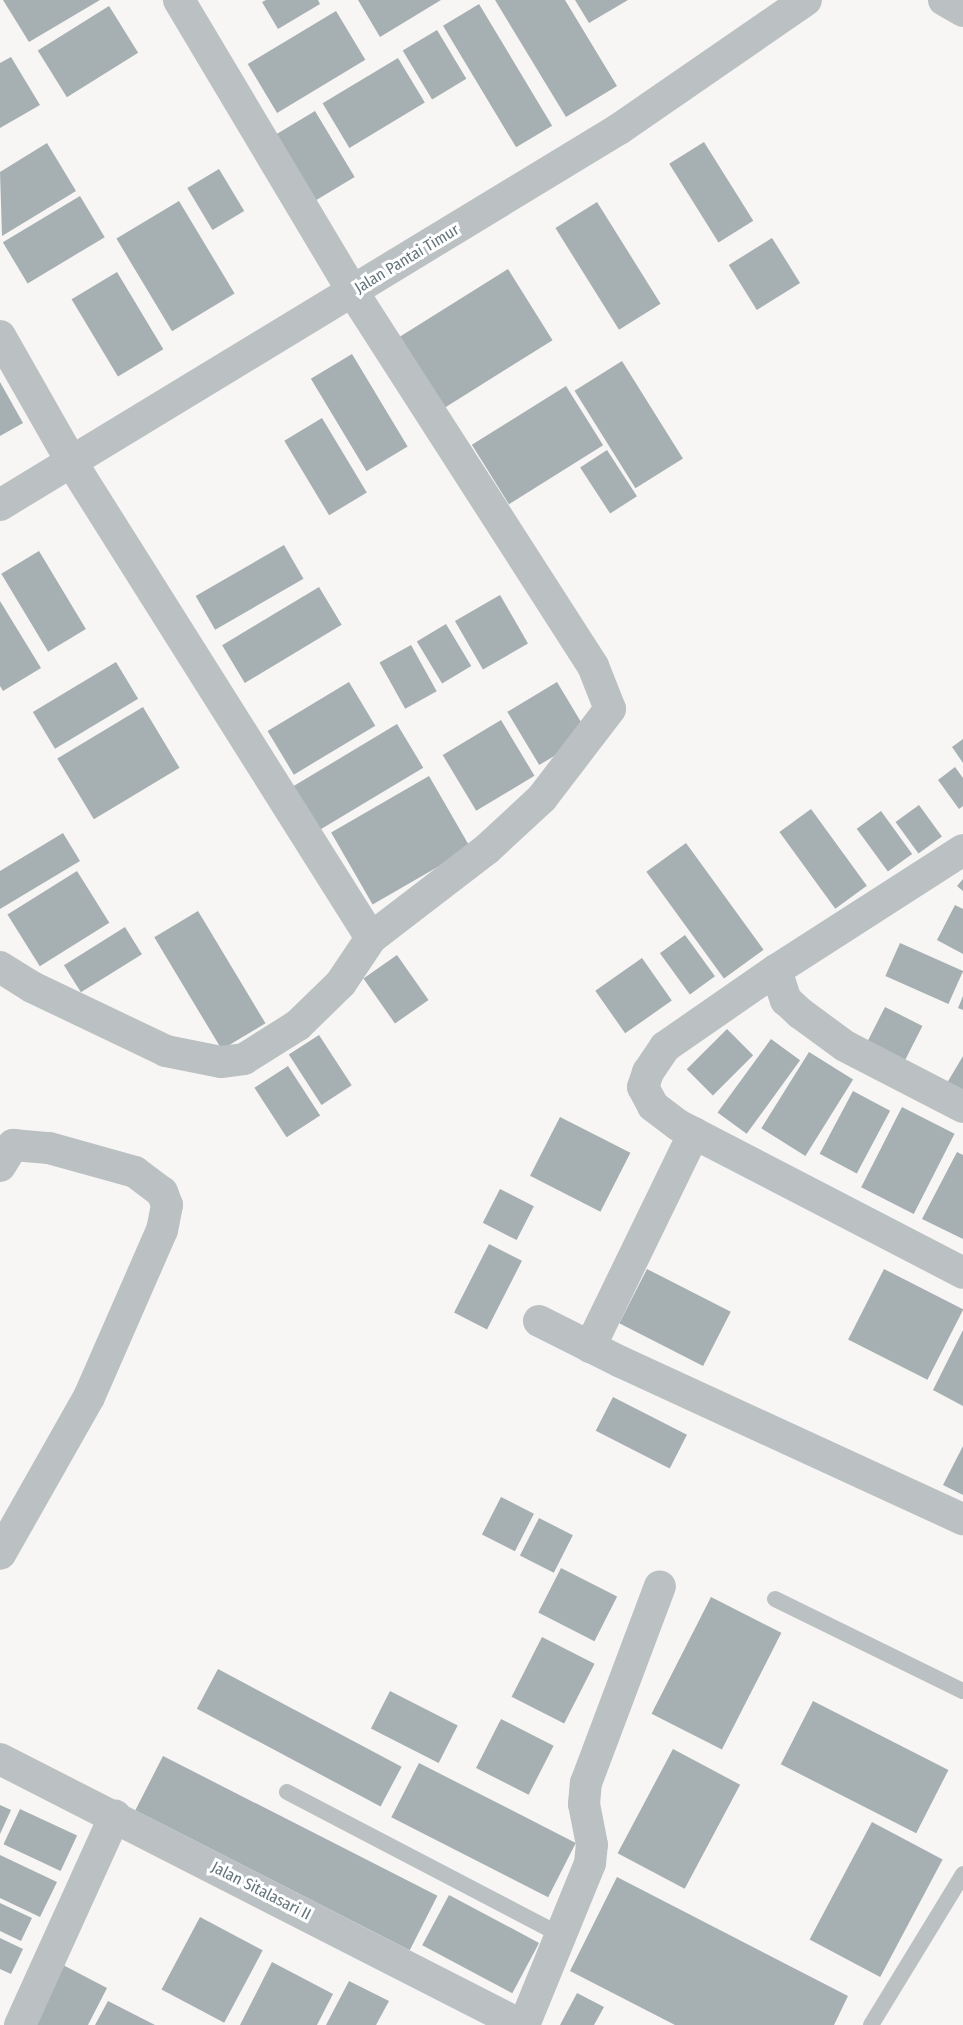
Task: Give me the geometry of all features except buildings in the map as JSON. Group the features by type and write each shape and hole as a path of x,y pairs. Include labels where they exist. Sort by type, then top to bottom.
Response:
{"street":[{"path":"0,967 42,992 166,1051 221,1062 244,1059 298,1025 341,983 371,938 488,849 542,798 610,709 592,666 353,292 179,0"},
{"name":"Jalan Pantai Timur","path":"0,506 619,129 806,0"},
{"path":"944,0 963,11"},
{"path":"0,336 72,463 371,938"},
{"path":"963,850 776,970 665,1047 648,1072 643,1087 653,1106 694,1133 963,1273"},
{"path":"776,970 786,1000 845,1046 963,1107"},
{"path":"590,1347 694,1133"},
{"path":"0,1166 13,1145 49,1148 135,1172 162,1192 167,1205 162,1230 89,1397 0,1554"},
{"path":"539,1321 590,1347 963,1518"},
{"path":"523,2025 590,1863 592,1845 584,1804 586,1783 660,1586"},
{"name":"Jalan Sitalasari II","path":"0,1759 523,2025"},
{"path":"20,2025 115,1816"}],"lane":[{"path":"775,1599 963,1691"},
{"path":"287,1792 560,1935"},
{"path":"871,2025 963,1874"}]}
